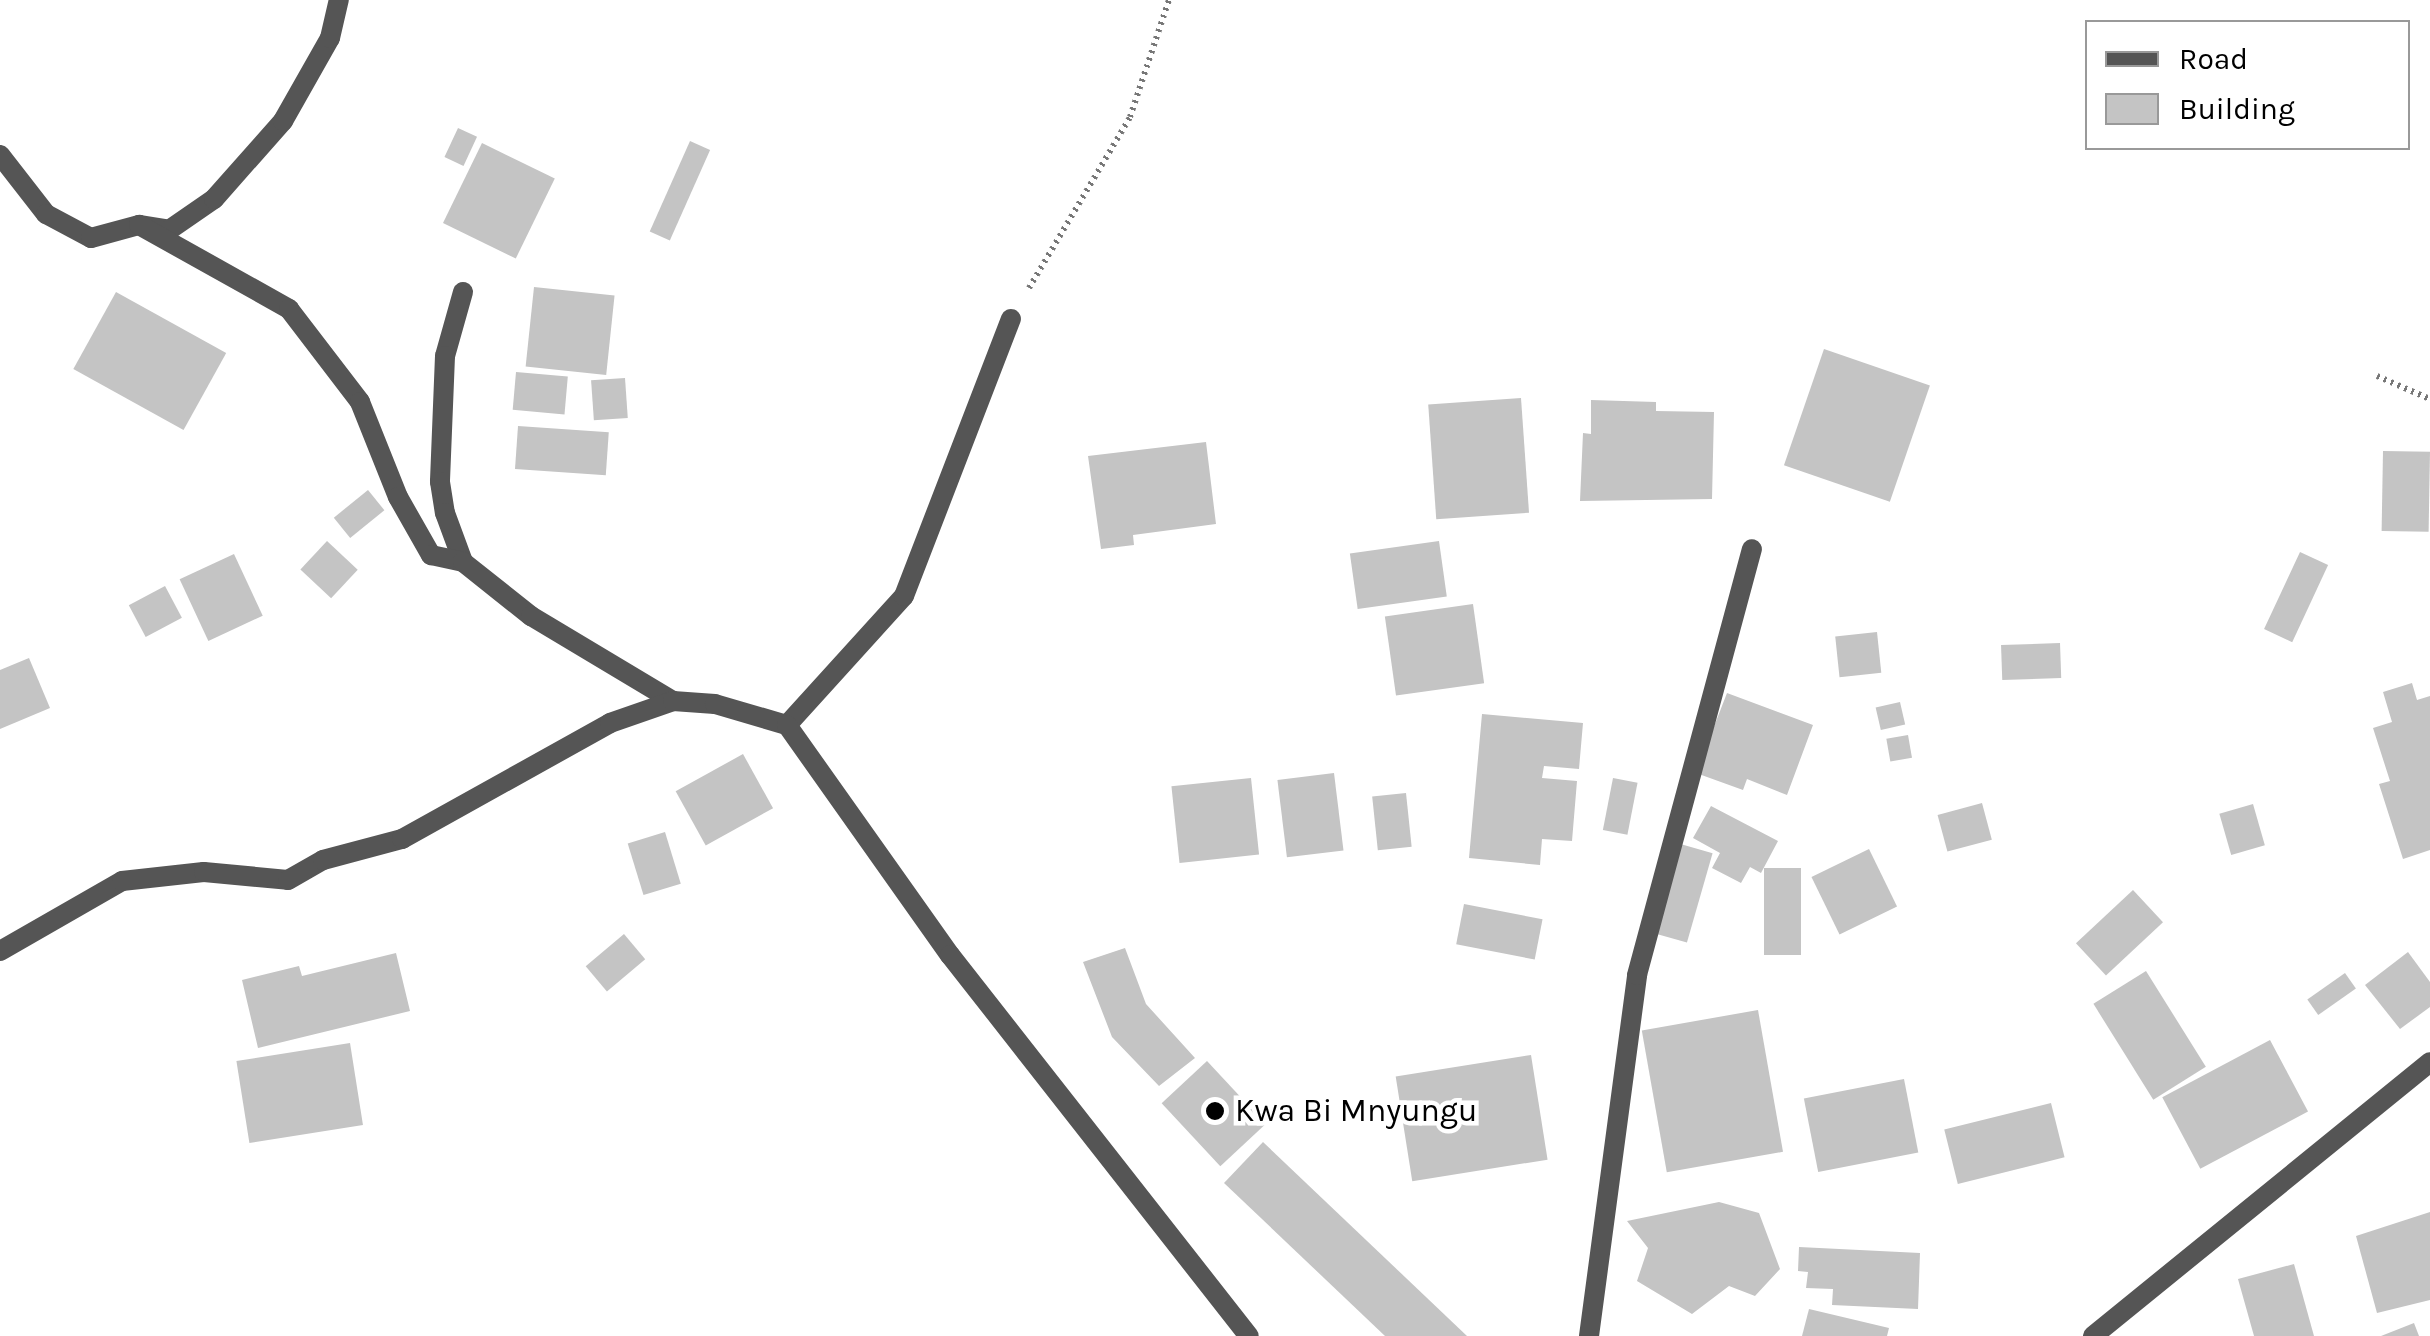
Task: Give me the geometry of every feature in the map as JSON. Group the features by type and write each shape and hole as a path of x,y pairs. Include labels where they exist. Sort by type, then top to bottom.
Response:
{"street":[{"path":"0,155 46,214 91,238 139,225 169,230 214,199 283,121 330,38 339,0"},
{"path":"139,225 290,309 360,402 398,497 431,555 463,562 531,616 673,701"},
{"path":"463,292 446,356 440,482 445,513 463,562"},
{"path":"787,725 904,596 1011,319"},
{"path":"1589,1336 1636,975 1752,549"},
{"path":"0,951 122,881 204,872 288,880 323,860 402,839 610,723 673,701 715,704 787,725 950,954 1250,1336"},
{"path":"2093,1336 2430,1062"}],"path":[{"path":"1011,319 1130,117 1170,0"},
{"path":"2378,376 2430,398"}],"building":[{"path":"458,128 477,137 464,166 444,157"},
{"path":"690,141 710,150 670,240 650,231"},
{"path":"482,143 555,179 516,259 443,223"},
{"path":"534,287 615,295 606,375 526,367"},
{"path":"116,292 226,353 184,430 73,369"},
{"path":"1824,349 1930,385 1890,502 1784,465"},
{"path":"516,372 568,377 564,414 513,410"},
{"path":"625,378 628,418 594,420 591,380"},
{"path":"1521,398 1529,513 1436,519 1428,404"},
{"path":"1591,400 1656,402 1656,411 1714,412 1712,499 1580,501 1583,433 1591,434"},
{"path":"518,426 609,432 606,475 515,469"},
{"path":"1206,442 1216,524 1133,535 1134,545 1101,549 1088,456"},
{"path":"2383,451 2430,452 2429,532 2382,531"},
{"path":"368,490 384,510 350,538 334,518"},
{"path":"327,541 358,570 331,598 300,570"},
{"path":"1439,541 1447,596 1358,609 1350,554"},
{"path":"2300,552 2328,565 2292,642 2264,629"},
{"path":"234,554 263,616 208,641 180,579"},
{"path":"165,586 182,618 146,637 129,605"},
{"path":"1473,604 1484,683 1396,696 1385,616"},
{"path":"1877,632 1881,673 1840,677 1835,636"},
{"path":"2060,643 2061,678 2002,680 2001,645"},
{"path":"29,658 50,708 0,729 0,670"},
{"path":"2412,683 2417,700 2430,696 2430,850 2403,859 2379,784 2390,781 2373,728 2392,722 2383,692"},
{"path":"1727,693 1813,725 1787,795 1747,779 1743,790 1696,773"},
{"path":"1900,702 1905,724 1881,730 1876,708"},
{"path":"1482,714 1583,723 1579,769 1544,766 1542,778 1577,781 1572,841 1542,839 1540,865 1469,858"},
{"path":"1908,735 1912,758 1890,761 1886,739"},
{"path":"743,754 773,808 706,846 676,791"},
{"path":"1334,773 1344,850 1287,857 1277,780"},
{"path":"1251,778 1259,855 1179,863 1171,786"},
{"path":"1613,778 1638,783 1627,835 1603,830"},
{"path":"1406,793 1412,847 1378,850 1372,797"},
{"path":"1982,803 1992,840 1947,852 1938,815"},
{"path":"2253,804 2265,845 2231,855 2219,814"},
{"path":"1711,806 1778,841 1761,873 1750,867 1741,883 1712,868 1720,853 1693,838"},
{"path":"665,832 681,884 643,895 628,843"},
{"path":"1677,843 1713,853 1687,943 1651,932"},
{"path":"1869,849 1897,907 1840,935 1811,877"},
{"path":"1764,868 1801,868 1801,955 1764,955"},
{"path":"2133,890 2163,922 2106,975 2076,943"},
{"path":"1464,904 1543,919 1535,960 1456,944"},
{"path":"624,934 645,959 607,991 586,966"},
{"path":"1125,948 1146,1004 1195,1058 1159,1086 1112,1037 1083,962"},
{"path":"2408,952 2430,982 2430,1007 2400,1029 2365,985"},
{"path":"396,953 410,1011 258,1048 242,980 299,966 302,976"},
{"path":"2146,971 2206,1067 2153,1100 2093,1004"},
{"path":"2345,973 2356,989 2318,1015 2307,999"},
{"path":"1758,1010 1783,1152 1667,1172 1642,1030"},
{"path":"2270,1040 2308,1112 2200,1169 2162,1097"},
{"path":"350,1043 363,1125 249,1143 236,1061"},
{"path":"1531,1055 1548,1160 1412,1181 1396,1076"},
{"path":"1207,1061 1266,1124 1220,1166 1162,1103"},
{"path":"1904,1079 1918,1153 1818,1172 1804,1098"},
{"path":"2051,1103 2065,1157 1958,1184 1944,1130"},
{"path":"1263,1142 1467,1336 1385,1336 1224,1183"},
{"path":"1719,1202 1759,1213 1780,1269 1755,1296 1729,1286 1692,1314 1637,1281 1648,1248 1627,1221"},
{"path":"2430,1212 2430,1300 2377,1313 2356,1236"},
{"path":"1799,1247 1920,1253 1918,1309 1832,1305 1833,1289 1806,1288 1808,1272 1798,1271"},
{"path":"2294,1264 2314,1336 2254,1336 2238,1279"},
{"path":"1809,1309 1889,1328 1887,1336 1802,1336"},
{"path":"2414,1323 2419,1336 2381,1336"}],"place":[{"name":"Kwa Bi Mnyungu","path":"1215,1111"}]}
